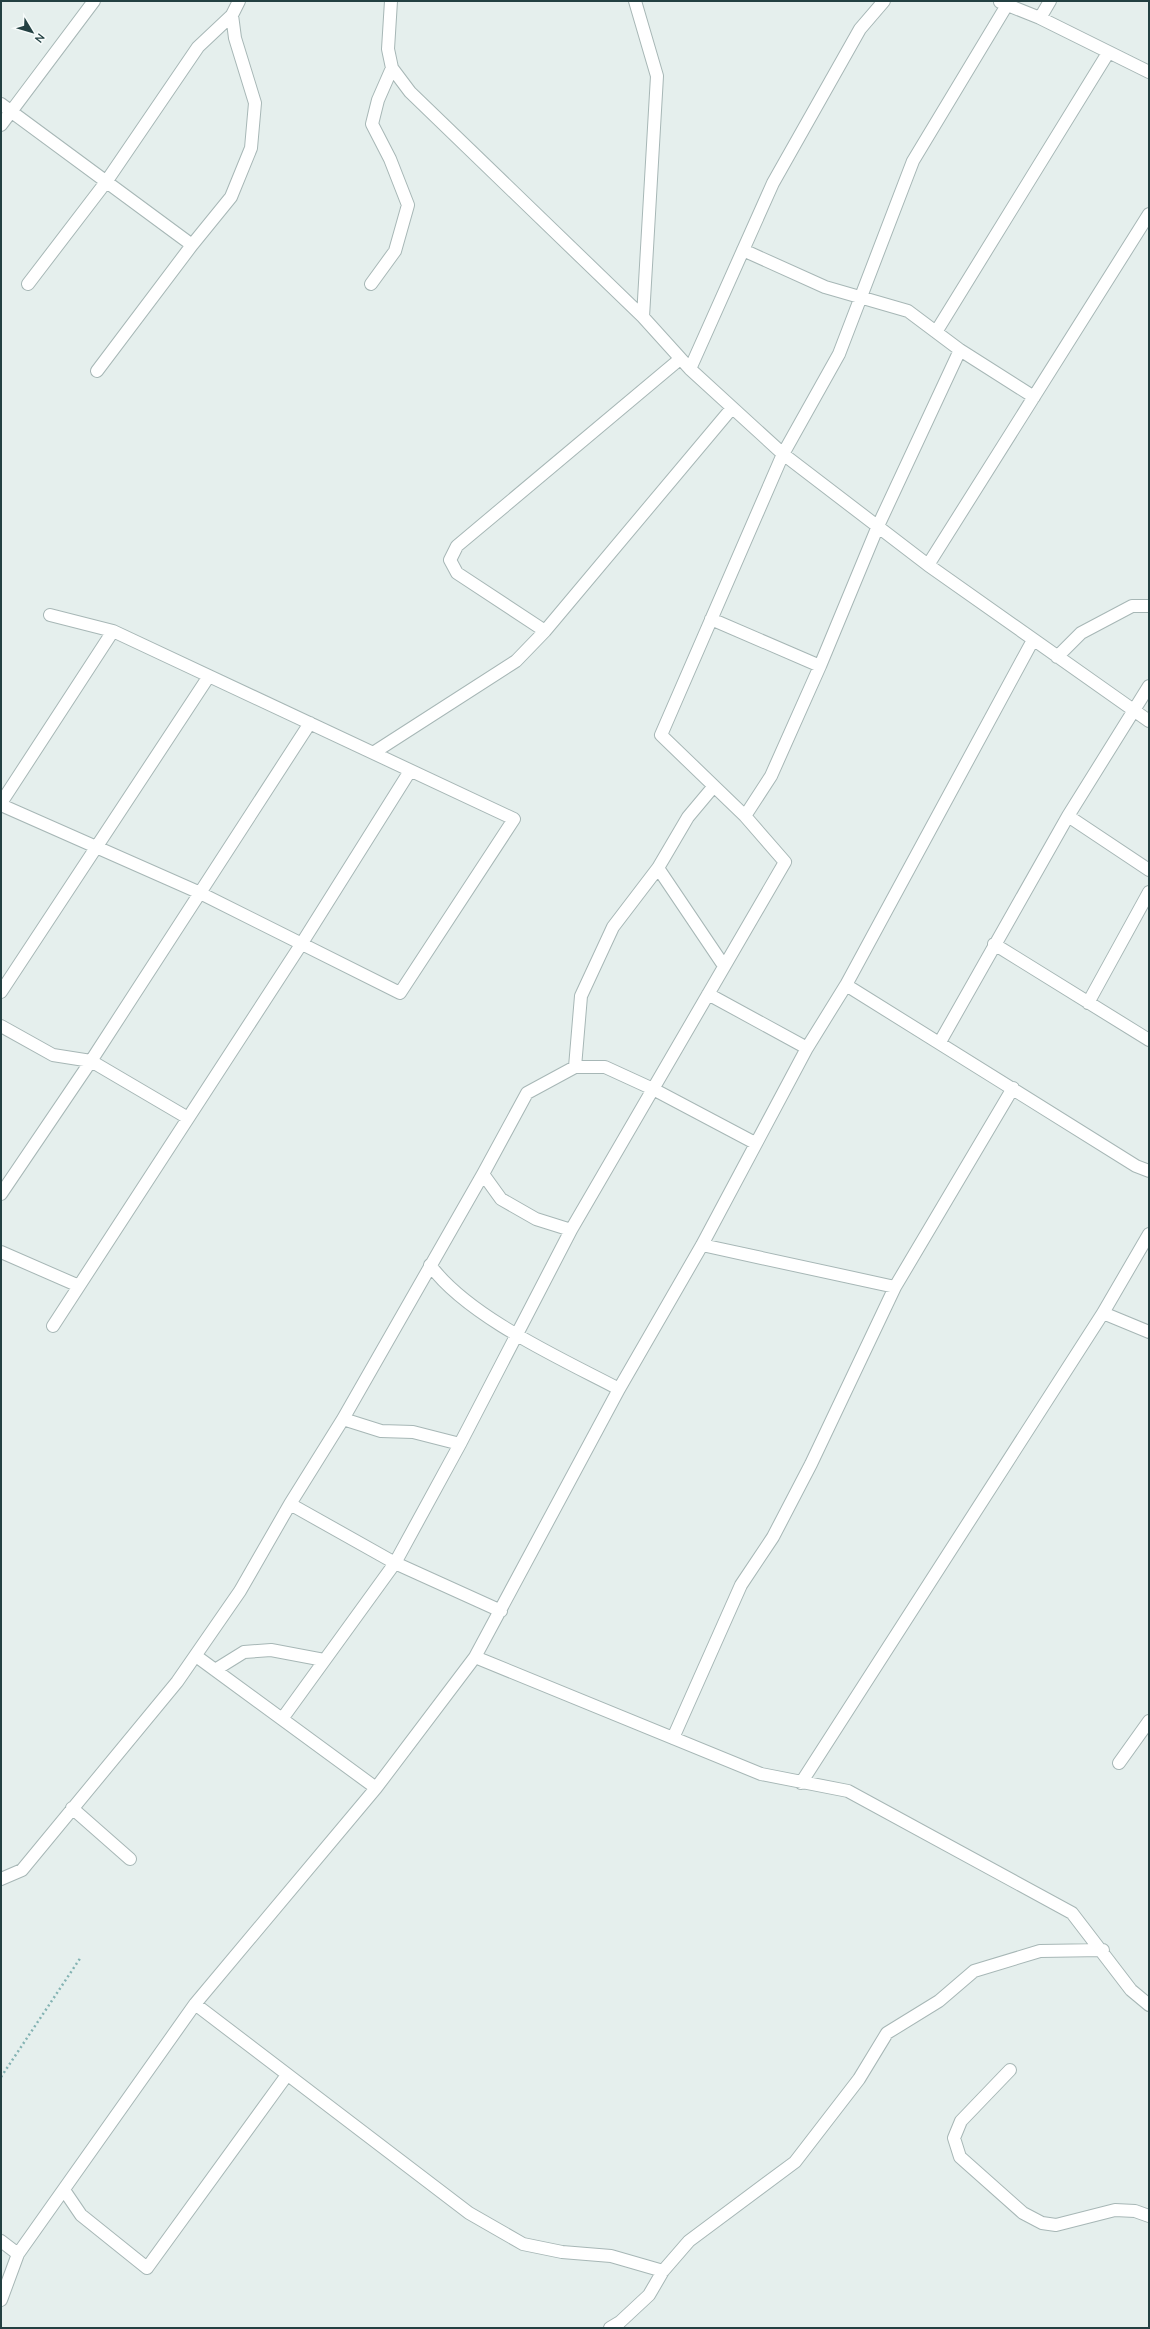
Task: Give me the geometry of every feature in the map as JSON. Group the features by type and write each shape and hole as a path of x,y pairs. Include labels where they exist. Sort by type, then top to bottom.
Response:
{"street":[{"path":"1,125 6,108 94,1"},
{"path":"28,284 106,182 198,47 232,15 239,1"},
{"path":"391,1 388,49 392,68 410,92 468,151 643,317 690,369 783,454 928,565 1149,721"},
{"path":"635,1 657,76 643,317"},
{"path":"690,369 773,183 860,29 884,1"},
{"path":"1040,18 1050,1"},
{"path":"282,1719 395,1562 460,1444 571,1230 785,862 745,816 661,735 783,454 839,354 913,161 1003,3 1040,18 1149,72"},
{"path":"97,371 192,245 231,197 251,148 255,103 235,38 232,15"},
{"path":"936,332 1108,52"},
{"path":"371,284 395,252 408,205 390,159 372,124 378,100 392,68"},
{"path":"6,108 192,245"},
{"path":"928,565 1149,214"},
{"path":"743,250 825,287 908,311 960,350 1034,397"},
{"path":"745,816 771,776 820,666 878,526 960,350"},
{"path":"545,631 457,573 450,560 457,546 680,359"},
{"path":"373,753 516,661 545,631 732,408"},
{"path":"1057,657 1081,632 1132,606 1149,606"},
{"path":"50,615 113,631 514,819 400,993 302,942 198,892 1,804 113,631"},
{"path":"711,619 820,666"},
{"path":"1,2300 18,2254 195,2004 376,1788 475,1656 501,1611 620,1389 702,1244 807,1048 846,984 1033,640"},
{"path":"1,992 98,847 209,676"},
{"path":"940,1042 994,944 1068,816 1149,686"},
{"path":"1,1194 90,1061 198,892 310,724"},
{"path":"53,1326 302,942 410,771"},
{"path":"575,1067 582,996 613,927 658,868 688,817 714,786"},
{"path":"1068,816 1149,870"},
{"path":"658,868 724,966"},
{"path":"1088,1003 1149,892"},
{"path":"994,944 1149,1040"},
{"path":"846,984 1136,1166 1149,1171"},
{"path":"708,994 807,1048"},
{"path":"1,1026 53,1055 90,1061 188,1118"},
{"path":"1,1879 22,1870 177,1682 240,1591 290,1504 343,1419 483,1174 527,1093 575,1067 605,1067 653,1089 755,1143"},
{"path":"673,1738 741,1585 773,1537 811,1464 895,1287 1013,1088"},
{"path":"483,1174 501,1199 536,1220 571,1230"},
{"path":"801,1783 1103,1313 1149,1234"},
{"path":"702,1244 895,1287"},
{"path":"1,1252 79,1286"},
{"path":"430,1265 448,1287 517,1334 620,1389"},
{"path":"1103,1313 1149,1332"},
{"path":"343,1419 381,1431 413,1432 460,1444"},
{"path":"290,1504 395,1562 501,1611"},
{"path":"215,1670 244,1652 271,1650 324,1660"},
{"path":"196,1656 376,1788"},
{"path":"475,1656 761,1774 848,1791 1072,1912 1103,1950 1131,1990 1149,2005"},
{"path":"1119,1763 1149,1721"},
{"path":"72,1808 130,1859"},
{"path":"610,2328 620,2322 648,2295 663,2271 689,2241 795,2162 859,2079 888,2033 939,2001 974,1971 1040,1951 1103,1950"},
{"path":"195,2004 469,2213 522,2244 562,2252 611,2256 663,2271"},
{"path":"1010,2070 962,2121 954,2138 960,2157 1023,2213 1042,2223 1056,2225 1115,2210 1135,2211 1149,2216"},
{"path":"64,2190 81,2215 147,2268 287,2075"},
{"path":"1,2241 18,2254"}],"path":[{"path":"1,2077 81,1957"}]}
